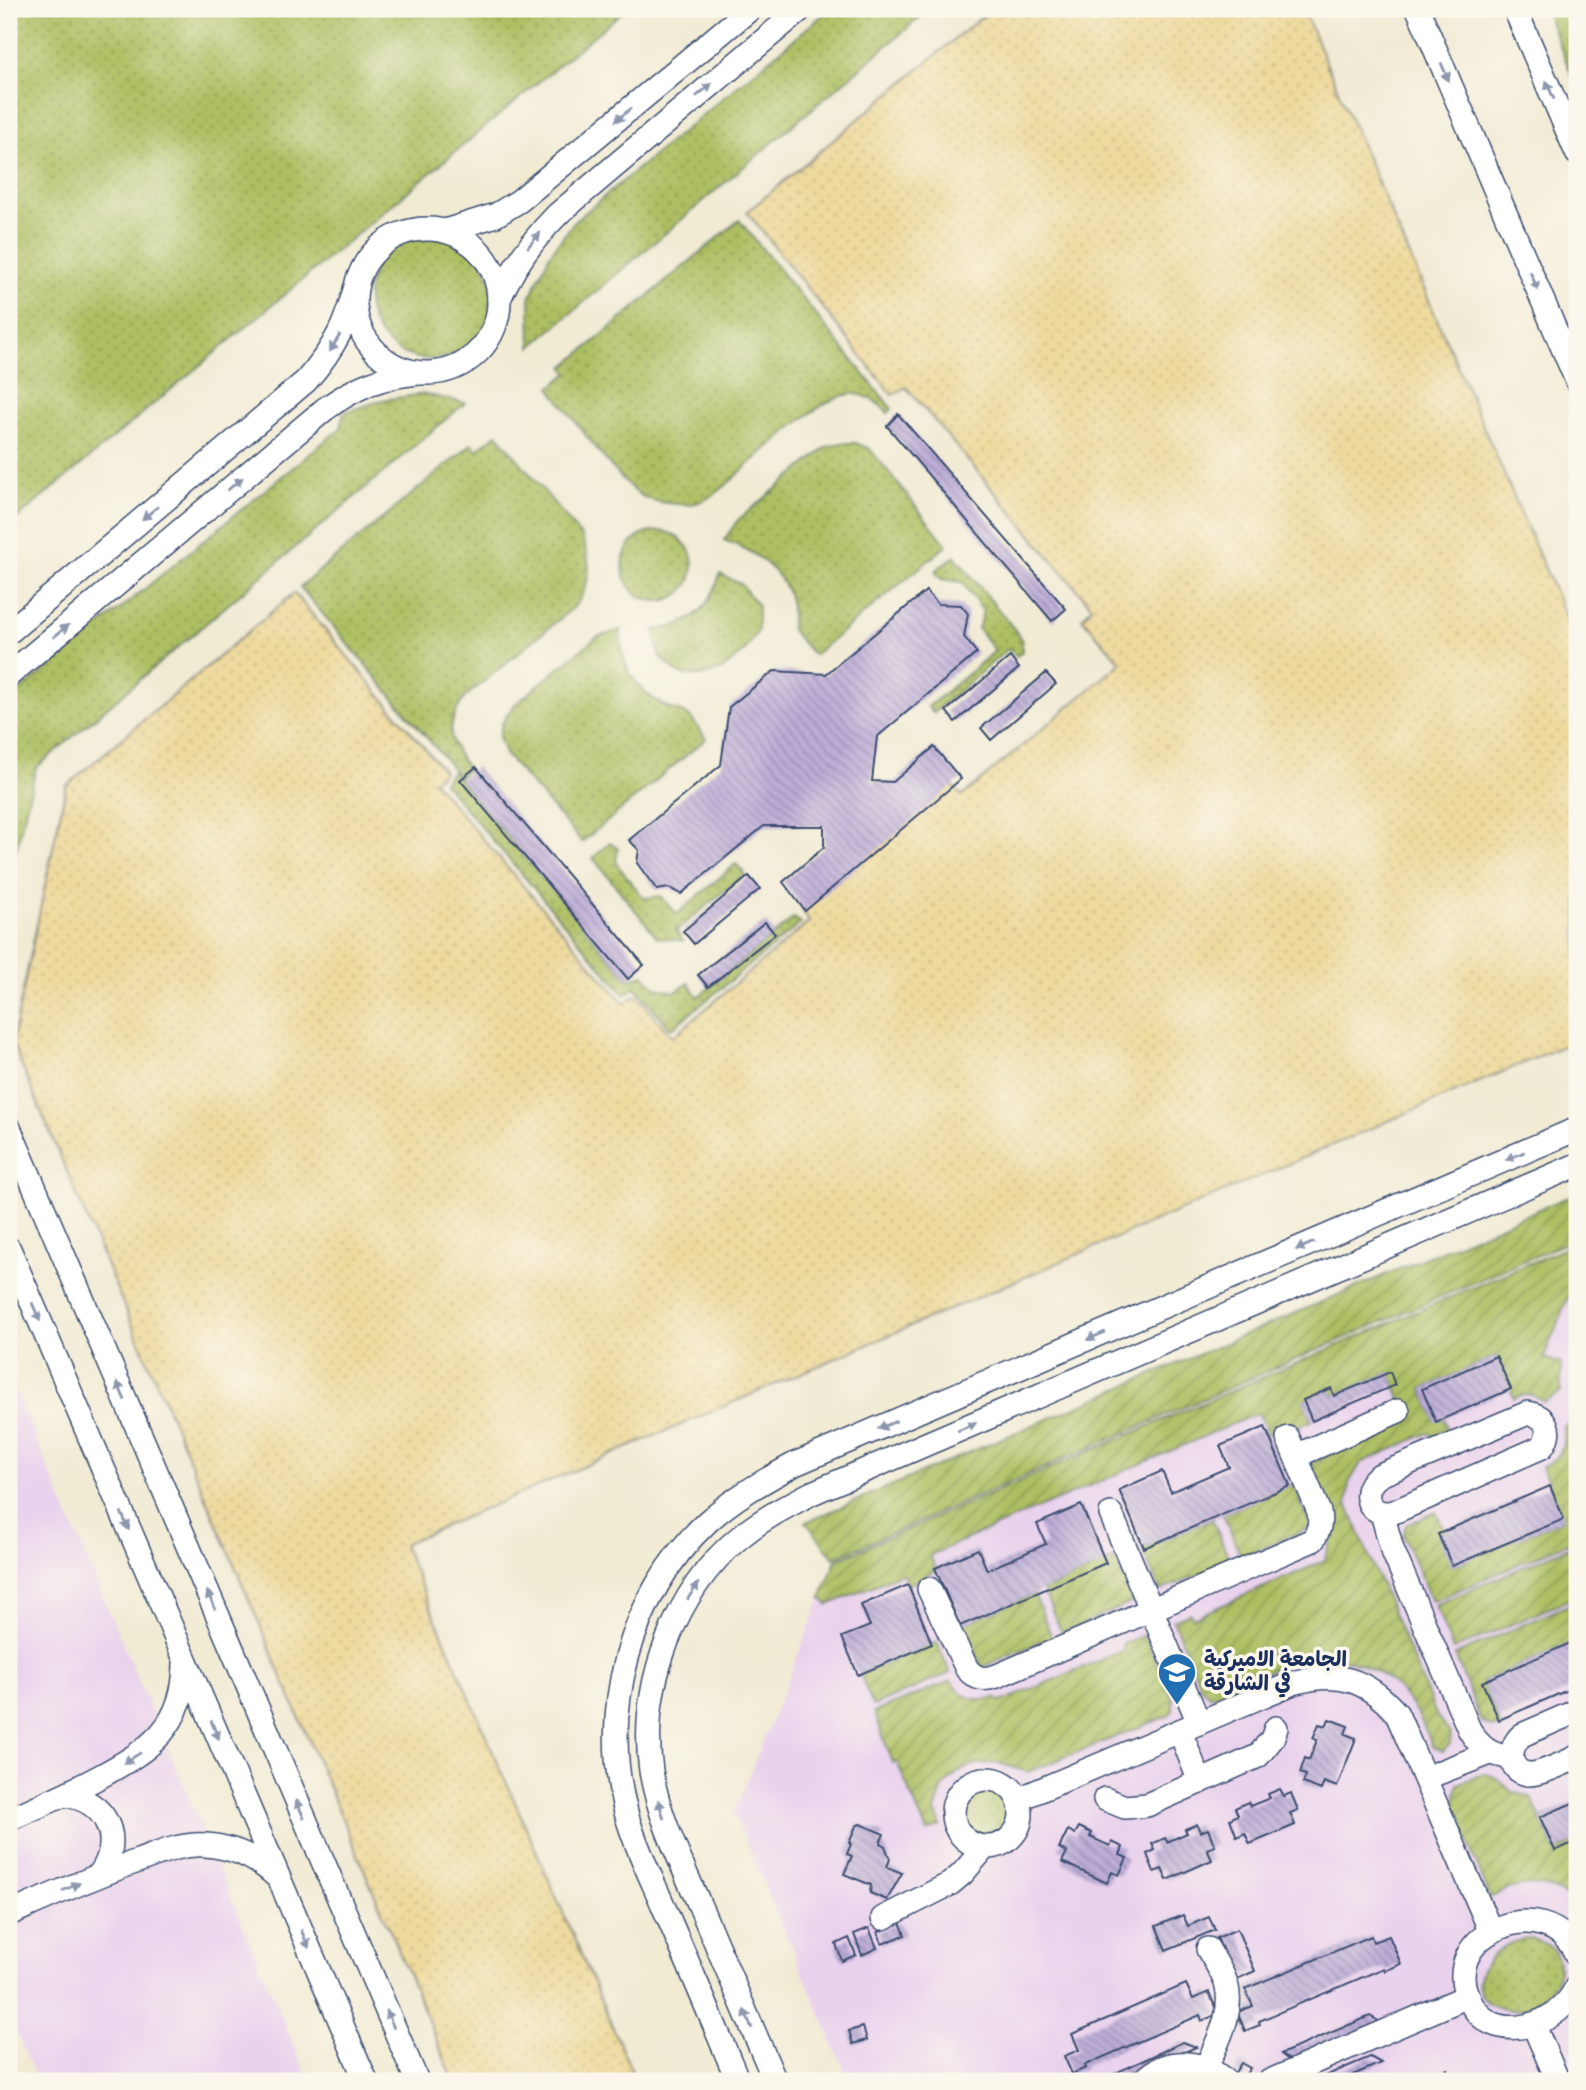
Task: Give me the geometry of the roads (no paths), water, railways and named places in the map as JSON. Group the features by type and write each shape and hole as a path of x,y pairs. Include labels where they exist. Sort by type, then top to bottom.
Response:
{"street":[{"path":"445,231 496,215 519,201 750,9"},
{"path":"9,675 346,394 393,375 435,373 466,362 479,351 494,329 499,299 510,273 524,251 558,214 800,9"},
{"path":"1418,9 1577,381"},
{"path":"1515,9 1577,153"},
{"path":"9,632 306,381 327,357 341,334 358,279 372,255 382,245 402,234 423,229 445,231 463,238 478,249 493,272 499,299"},
{"path":"358,279 356,311 366,341 380,357 398,368 419,373"},
{"path":"9,1128 417,2081"},
{"path":"738,2081 627,1817 617,1765 616,1711 626,1659 639,1621 671,1563 706,1522 748,1489 796,1464 1577,1129"},
{"path":"775,2081 676,1852 661,1812 651,1770 649,1727 657,1674 666,1643 680,1614 709,1568 739,1538 774,1513 813,1493 1577,1165"},
{"path":"9,1249 366,2081"},
{"path":"929,1589 961,1660 974,1677 986,1680 1312,1540 1321,1522 1319,1512 1292,1447 1398,1411"},
{"path":"1382,1513 1394,1512 1542,1447 1548,1439 1549,1429 1545,1420 1528,1413 1519,1416 1380,1475 1368,1486 1367,1495 1375,1509 1382,1513 1392,1549 1469,1729 1481,1746 1501,1755 1520,1771 1528,1774 1577,1757"},
{"path":"1111,1514 1151,1610 1189,1727 1200,1782"},
{"path":"9,1819 65,1796 151,1746 174,1716 185,1680 185,1661"},
{"path":"1019,1799 1293,1683 1312,1677 1331,1676 1351,1680 1385,1699 1397,1714 1491,1933"},
{"path":"1425,1778 1501,1755 1522,1735 1577,1711"},
{"path":"1105,1799 1125,1807 1147,1805 1258,1756 1272,1739 1276,1728"},
{"path":"991,1778 1003,1782 1019,1799 1021,1809 1018,1828 1004,1843 985,1847 967,1841 955,1826 954,1802 960,1792 979,1779 991,1778"},
{"path":"65,1796 77,1797 97,1809 110,1829 111,1853 100,1874"},
{"path":"9,1914 100,1874 181,1847 224,1847 245,1854 264,1865 280,1880"},
{"path":"883,1918 950,1884 985,1847"},
{"path":"1575,1995 1553,2014 1533,2024 1511,2028 1500,2026 1480,2015 1464,1984 1465,1960 1471,1949 1491,1933 1516,1922 1543,1924 1566,1939 1576,1952"},
{"path":"1143,2081 1159,2069 1175,2064 1191,2064 1215,2075 1228,2005 1225,1980 1208,1949"},
{"path":"1270,2081 1468,1996"},
{"path":"1533,2024 1558,2081"}],"place":[{"name":"الجامعة الاميركية في الشارقة","path":"1177,1706"}]}
